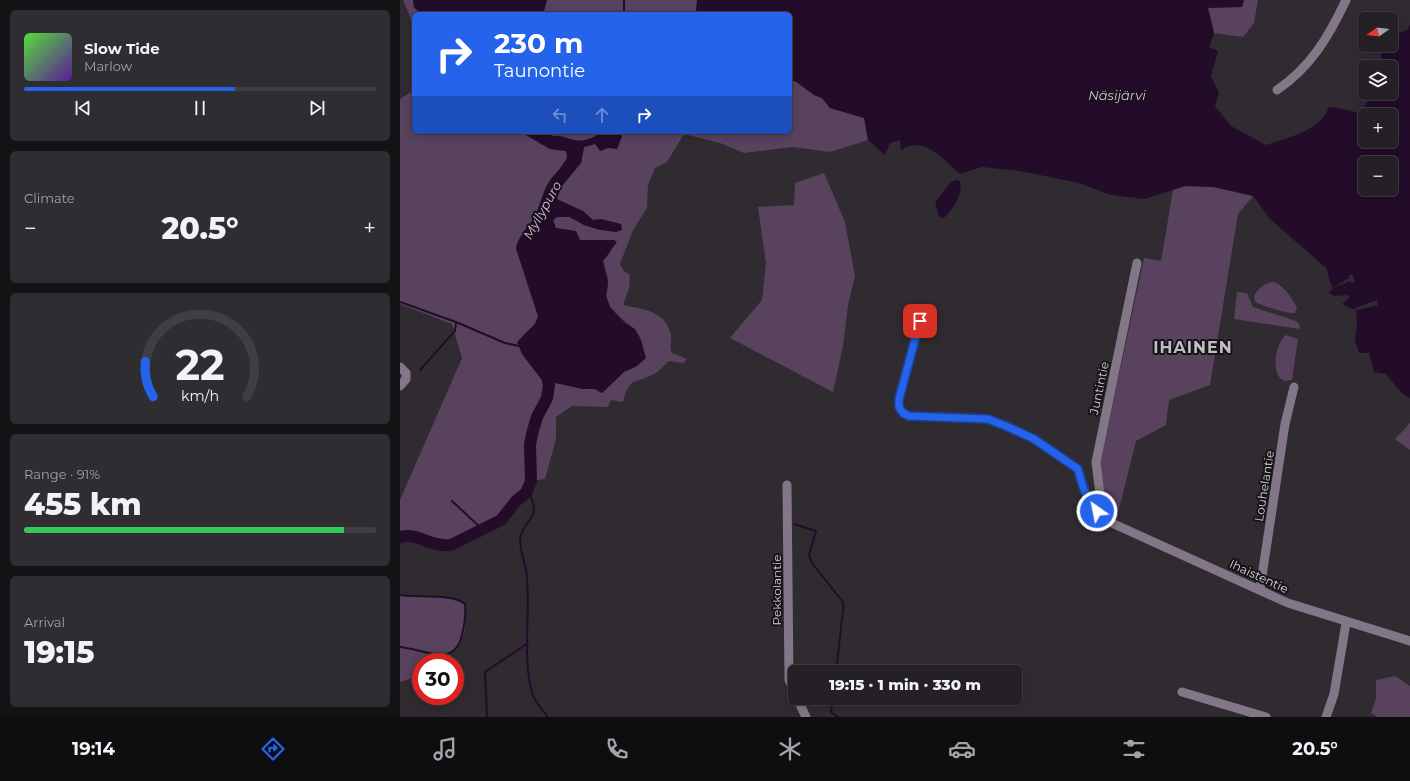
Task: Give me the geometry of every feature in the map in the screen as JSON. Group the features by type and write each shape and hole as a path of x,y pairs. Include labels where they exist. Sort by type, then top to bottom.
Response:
{"street":[{"path":"1277,90 1308,64 1327,36 1346,0"},
{"name":"Juntintie","path":"1103,519 1096,462 1137,263"},
{"path":"923,309 899,399 899,407 903,413 909,416 926,418 988,419 1034,439 1078,469 1082,486 1090,504 1103,519"},
{"path":"400,367 406,373 406,380 400,386"},
{"name":"Louhelantie","path":"1260,589 1285,424 1294,387"},
{"name":"Pekkolantie","path":"787,485 789,665"},
{"name":"Ihaistentie","path":"1103,519 1288,603 1410,641"},
{"path":"1326,717 1334,694 1346,622"},
{"path":"1182,692 1266,717"},
{"path":"800,705 806,717"}],"shaded area":[{"path":"403,0 413,0 414,7 419,12 412,12 412,21"},
{"path":"547,0 697,0 696,12 544,12"},
{"path":"1198,0 1258,0 1254,23 1243,37 1214,33 1208,8"},
{"path":"792,81 795,81 814,95 822,98 830,108 865,118 868,140 830,152 793,147 744,153 723,144 684,134 792,134"},
{"path":"412,91 412,134 524,134 550,149 566,151 568,157 551,179 532,221 517,244 516,249 538,316 535,324 522,336 522,354 542,380 583,389 595,389 602,393 624,372 637,366 641,342 633,328 613,310 607,298 608,279 603,261 609,254 614,240 580,240 566,229 560,230 555,228 553,220 557,217 569,217 584,225 616,232 601,219 593,220 583,211 557,200 561,187 581,163 584,147 595,144 617,149 622,136 620,134 684,134 667,162 655,168 648,185 647,208 633,230 620,264 624,271 630,275 629,288 623,305 653,312 659,316 668,327 671,335 672,353 687,359 683,363 669,361 656,373 633,382 625,394 623,402 611,400 608,407 572,406 556,417 556,439 545,479 531,481 526,493 516,501 501,520 451,545 438,544 407,536 400,537 400,500 462,358 452,324 400,304 400,99"},
{"path":"552,134 598,134 593,138 581,141 565,137 552,136"},
{"path":"824,173 845,222 855,276 848,305 843,346 833,392 730,338 762,300 766,263 758,207 794,205 795,183"},
{"path":"1185,186 1214,187 1253,196 1238,214 1210,385 1169,400 1166,425 1136,441 1116,521 1106,515 1100,464 1144,258 1161,261 1173,190"},
{"path":"1273,282 1281,286 1290,296 1297,308 1295,313 1282,311 1255,302 1254,296 1259,288 1267,283"},
{"path":"1237,292 1247,293 1253,307 1296,321 1299,324 1300,329 1234,319"},
{"path":"1286,335 1298,339 1292,380 1284,381 1277,372 1276,359 1279,345"},
{"path":"1410,423 1410,450 1395,439"},
{"path":"400,595 452,598 465,604 466,618 464,632 459,645 455,650 450,653 412,653 412,678 400,682"},
{"path":"1395,676 1410,686 1410,717 1377,717 1371,713 1376,698 1376,680"}],"water":[{"path":"413,0 547,0 544,12 419,12 414,7"},
{"name":"Näsijärvi","path":"697,0 1244,0 1242,7 1208,8 1214,33 1209,47 1218,51 1211,76 1219,93 1215,106 1231,126 1266,145 1311,128 1324,115 1329,107 1358,113 1358,148 1398,148 1398,108 1363,108 1369,100 1398,100 1398,60 1381,60 1381,55 1383,52 1398,52 1398,34 1408,29 1410,23 1410,398 1400,391 1386,374 1374,372 1369,353 1359,353 1355,340 1357,324 1356,311 1342,304 1349,298 1348,295 1335,296 1329,293 1333,288 1326,268 1270,219 1253,196 1214,187 1185,186 1145,199 1111,195 1079,183 1020,171 982,167 960,174 940,156 926,147 918,145 909,146 901,150 900,140 890,143 885,155 868,140 864,118 830,108 822,98 814,95 795,81 792,81 792,12 696,12"},
{"path":"524,134 552,134 552,136 580,141 590,139 601,134 619,134 622,136 617,149 608,148 600,151 595,144 584,147 581,163 561,187 557,199 583,211 593,220 601,219 621,224 622,230 616,232 600,230 584,225 570,217 557,217 553,220 556,228 576,231 580,240 614,240 617,242 603,261 608,282 606,295 610,307 625,323 635,329 641,340 646,358 637,366 624,372 602,393 595,389 583,389 542,380 522,354 517,342 535,324 538,316 516,248 517,244 531,223 549,182 567,157 566,151 550,149"},
{"path":"956,180 960,181 961,186 959,197 944,218 939,217 935,202 950,183"}],"pier":[{"path":"1352,274 1355,281 1352,283 1350,281 1331,289 1349,278 1348,276"},
{"path":"1377,300 1378,305 1353,311 1350,310"}],"waterway":[{"path":"624,0 624,12"},
{"path":"400,302 456,322 505,343 519,346"},
{"path":"420,370 455,331 456,323"},
{"name":"Myllypuro","path":"400,537 407,536 438,544 451,545 501,520 516,501 526,493 531,481 530,445 532,434 537,417 547,398 549,385 545,365"},
{"path":"528,489 534,509 532,516 521,534 520,539 528,591 527,662 532,693 548,717"},
{"path":"452,501 482,529"},
{"path":"794,524 816,531 809,555 812,563 843,602 837,665"},
{"name":"Myllypuro","path":"400,595 452,598 465,604 465,623 462,635 458,645 452,652 437,654 400,647"},
{"path":"487,717 485,672 528,643"},
{"path":"832,705 831,712 838,717"}],"district":[{"name":"IHAINEN","path":"1193,347"}],"route":[{"path":"920,321 899,399 899,407 903,413 909,416 926,418 988,419 1034,439 1055,455 1069,461 1078,469 1082,486 1090,504 1097,511"}]}
